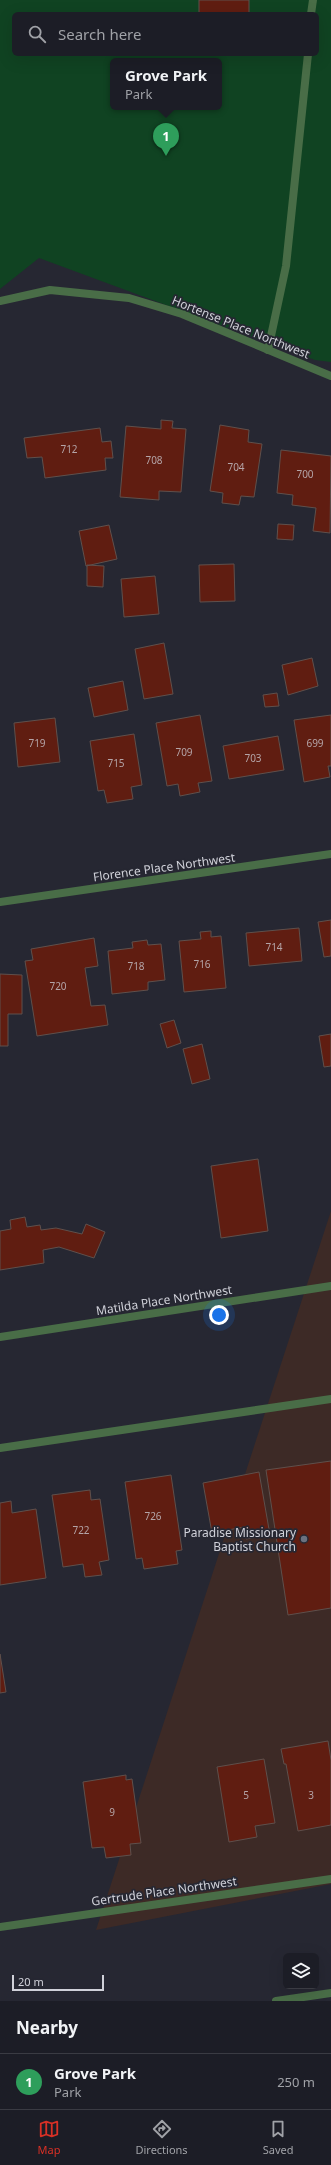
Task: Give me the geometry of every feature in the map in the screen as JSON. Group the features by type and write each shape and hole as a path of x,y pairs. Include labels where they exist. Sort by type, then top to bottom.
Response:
{"street":[{"path":"311,12 313,0"},
{"path":"268,350 286,266 308,56"},
{"name":"Hortense Place Northwest","path":"0,301 50,290 129,298 182,314 331,376"},
{"name":"Florence Place Northwest","path":"0,902 331,854"},
{"name":"Matilda Place Northwest","path":"0,1337 331,1286"},
{"path":"0,1448 331,1399"},
{"name":"Gertrude Place Northwest","path":"0,1927 331,1879"},
{"path":"276,2001 331,1993"}],"shaded area":[{"path":"331,1211 331,1884 96,1930"}],"green space":[{"path":"0,0 331,0 331,362 315,360 39,258 0,289"}],"building":[{"path":"199,0 249,0 249,12 199,12"},
{"path":"161,420 173,421 172,428 186,429 181,492 159,491 159,500 120,497 126,426 161,429"},
{"path":"220,425 249,430 248,442 262,444 254,497 241,496 239,505 222,503 223,493 210,491"},
{"path":"100,428 102,442 111,441 113,458 105,458 106,470 45,478 42,457 27,458 24,438"},
{"path":"281,450 331,456 330,533 313,531 316,508 292,505 293,495 277,493"},
{"path":"278,524 294,525 293,540 277,539"},
{"path":"109,525 117,559 86,566 79,531"},
{"path":"234,564 235,601 200,602 199,565"},
{"path":"87,565 104,566 103,587 87,586"},
{"path":"155,576 159,614 124,617 121,579"},
{"path":"164,643 173,694 144,699 135,649"},
{"path":"312,658 318,686 288,695 282,665"},
{"path":"123,681 128,710 94,717 88,688"},
{"path":"277,693 279,706 265,707 263,695"},
{"path":"200,715 212,781 198,783 200,792 180,796 178,784 167,786 156,723"},
{"path":"331,715 331,766 328,766 330,777 304,782 294,720"},
{"path":"55,718 60,762 18,767 14,723"},
{"path":"134,734 142,785 131,787 133,799 107,803 104,790 98,791 90,741"},
{"path":"278,736 284,770 229,779 223,746"},
{"path":"331,920 331,956 324,957 318,922"},
{"path":"299,928 302,961 249,966 246,933"},
{"path":"211,931 211,937 221,936 226,988 184,992 179,941 201,939 200,932"},
{"path":"94,938 98,966 85,968 91,1006 105,1005 108,1025 37,1036 25,961 33,960 31,949"},
{"path":"147,940 148,945 161,944 165,980 148,982 148,990 112,994 108,951 133,948 132,942"},
{"path":"0,974 22,975 22,1014 8,1014 8,1046 0,1046"},
{"path":"174,1020 181,1043 167,1048 160,1024"},
{"path":"331,1034 331,1066 324,1067 319,1036"},
{"path":"202,1044 210,1079 192,1084 183,1049"},
{"path":"258,1159 268,1231 221,1238 211,1166"},
{"path":"25,1217 27,1227 40,1225 41,1230 56,1228 82,1234 86,1224 105,1232 94,1258 59,1247 43,1250 44,1263 0,1270 0,1231 11,1229 10,1220"},
{"name":"Paradise Missionary Baptist Church","path":"331,1461 331,1608 288,1615 266,1470"},
{"path":"259,1472 270,1535 246,1539 244,1527 212,1533 203,1483"},
{"path":"171,1475 182,1550 176,1551 178,1564 144,1569 142,1558 136,1559 125,1482"},
{"path":"90,1490 91,1500 100,1499 109,1560 99,1562 102,1575 85,1577 83,1564 63,1567 52,1495"},
{"path":"11,1501 12,1513 36,1509 46,1578 0,1585 0,1503"},
{"path":"0,1654 6,1692 0,1693"},
{"path":"328,1741 331,1760 331,1825 298,1831 286,1764 284,1764 281,1749"},
{"path":"264,1759 275,1823 255,1826 257,1837 229,1842 217,1767"},
{"path":"126,1775 126,1780 132,1779 141,1843 130,1844 131,1855 106,1858 104,1847 92,1848 83,1782"}],"place":[{"name":"Grove Park","path":"166,156"},
{"name":"Paradise Missionary Baptist Church","path":"304,1539"}]}
